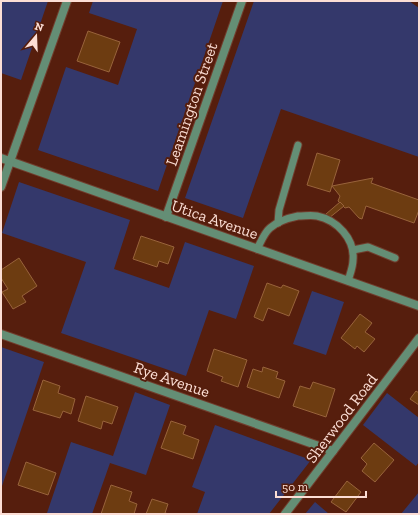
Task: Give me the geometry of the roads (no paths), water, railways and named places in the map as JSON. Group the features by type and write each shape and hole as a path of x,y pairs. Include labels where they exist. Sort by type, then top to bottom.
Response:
{"street":[{"path":"1,187 67,1"},
{"name":"Leamington Street","path":"166,217 242,1"},
{"name":"Utica Avenue","path":"1,158 419,306"},
{"name":"Rye Avenue","path":"1,334 333,451"},
{"name":"Sherwood Road","path":"285,514 419,338"}],"lane":[{"path":"278,223 279,210 298,145"},
{"path":"257,249 269,229 283,220 294,217 315,215 322,217 330,220 338,226 350,241 354,259 348,281"},
{"path":"353,250 368,247 395,258"}]}
